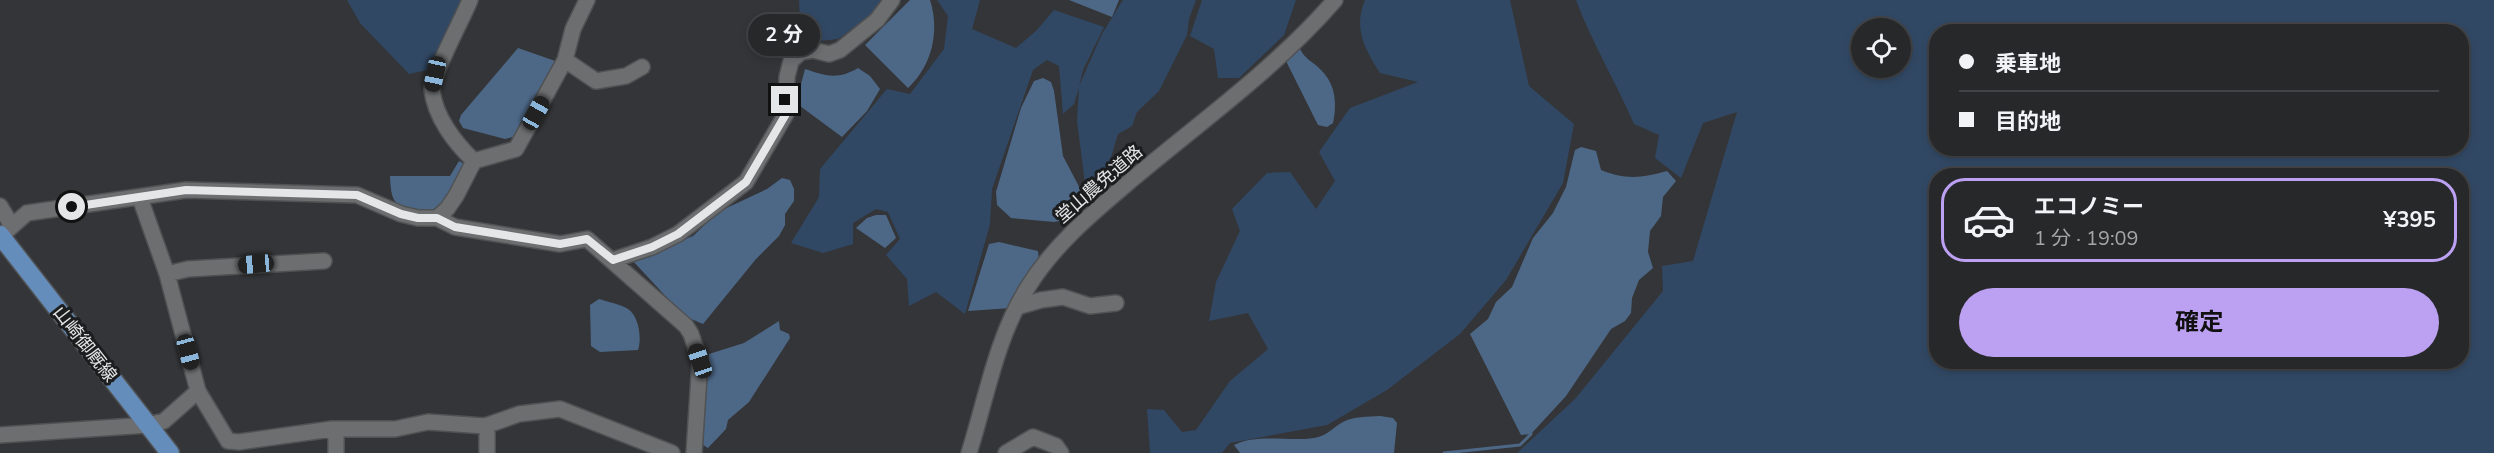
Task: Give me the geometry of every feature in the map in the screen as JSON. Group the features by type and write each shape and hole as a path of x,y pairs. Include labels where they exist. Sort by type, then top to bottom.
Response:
{"main road":[{"name":"山崎御厩線","path":"4,232 170,453"}],"street":[{"path":"470,0 460,27 435,74 432,89 439,111 455,142 474,161"},
{"path":"437,218 456,196 474,161 516,149 565,60 573,29 587,0"},
{"path":"613,260 652,247 678,234 746,182 786,114 787,76 791,61 801,52 813,50 829,54 840,50 877,20 892,0"},
{"name":"堂山農免道路","path":"969,453 997,352 1017,307 1046,262 1070,234 1293,45 1335,0"},
{"path":"565,60 596,81 626,76 642,67"},
{"path":"4,232 27,213 186,190 357,195 401,214 418,218 437,218 455,227 560,244 587,239 686,326 691,334 700,361 694,453"},
{"path":"140,198 166,274 198,391 228,441 239,442 332,429 395,429 428,422 487,425 519,414 560,409 672,453"},
{"path":"0,206 4,232"},
{"path":"166,274 188,270 324,261"},
{"path":"1017,307 1063,297 1090,306 1116,303"},
{"path":"0,435 148,425 164,421 198,391"},
{"path":"487,425 488,453"},
{"path":"332,429 336,438 336,453"},
{"path":"1006,453 1033,437 1056,446 1061,453"}],"shaded area":[{"path":"347,0 463,0 432,69 409,74 360,23"},
{"path":"799,0 885,0 872,15 838,39 801,43"},
{"path":"910,0 930,0 934,36 923,69 908,88 865,45"},
{"path":"937,0 980,0 972,29 1016,48 1036,31 1054,10 1104,27 1083,70 1079,86 1102,34 1123,0 1196,0 1189,19 1187,35 1159,91 1137,112 1132,126 1118,134 1107,171 1085,183 1077,121 1079,88 1074,104 1063,114 1059,66 1047,60 1033,70 992,189 990,224 965,314 936,292 909,306 907,279 886,255 900,239 888,212 876,209 853,223 853,244 823,253 791,243 819,197 820,169 887,89 910,94 944,49 948,16"},
{"path":"1069,0 1119,0 1112,17"},
{"path":"1202,0 1296,0 1284,35 1239,78 1218,78 1214,49 1190,36"},
{"path":"1365,0 1510,0 1529,86 1574,124 1563,183 1506,280 1460,334 1387,390 1327,425 1230,443 1222,453 1150,453 1147,409 1164,410 1182,432 1196,430 1230,381 1268,349 1248,313 1209,321 1216,282 1240,231 1232,209 1267,173 1290,172 1316,209 1335,181 1319,152 1350,108 1418,82 1380,73 1362,38 1360,20"},
{"path":"1576,0 2494,0 2494,453 1517,453 1575,399 1663,291 1662,266 1693,261 1737,112 1703,123 1681,178 1655,158 1659,135 1634,124"},
{"path":"518,48 561,63 520,135 505,139 463,128 459,121 461,115"},
{"path":"1300,49 1320,69 1332,87 1335,101 1334,116 1333,123 1327,127 1318,125 1284,57"},
{"path":"858,68 870,76 880,89 867,111 842,137 796,103 805,69 832,76"},
{"path":"1043,78 1051,82 1054,91 1063,156 1086,200 1065,220 1054,222 1011,218 997,205 996,192 1021,108 1034,81"},
{"path":"1581,147 1596,151 1601,170 1634,177 1667,171 1676,181 1663,197 1661,216 1650,231 1648,252 1653,268 1639,280 1632,298 1631,313 1625,321 1611,329 1566,396 1531,434 1521,435 1470,334 1488,319 1496,302 1512,287 1533,238 1553,213 1566,187 1575,150"},
{"path":"459,161 466,165 442,206 429,213 404,207 395,201 390,176 450,176"},
{"path":"782,178 790,180 794,189 794,201 785,214 785,225 779,236 756,259 703,324 684,316 632,260 693,236 718,212 767,189"},
{"path":"886,215 896,238 885,248 856,228 867,218"},
{"path":"999,242 1038,251 1039,260 1011,308 968,311 989,244"},
{"path":"599,299 632,312 639,328 638,350 600,352 591,346 590,305"},
{"path":"779,321 780,330 789,334 790,338 749,402 728,420 726,429 708,448 703,445 709,354 744,343"},
{"path":"1380,416 1393,418 1397,423 1394,453 1240,453 1234,445 1253,439 1314,438 1326,434 1347,420"}],"waterway":[{"path":"1444,453 1520,445 1531,434"}],"route":[{"path":"72,207 186,190 318,192 357,195 401,214 418,218 437,218 444,224 455,227 560,244 587,239 613,260 652,247 678,234 705,211 746,182 786,114 785,100"}]}
